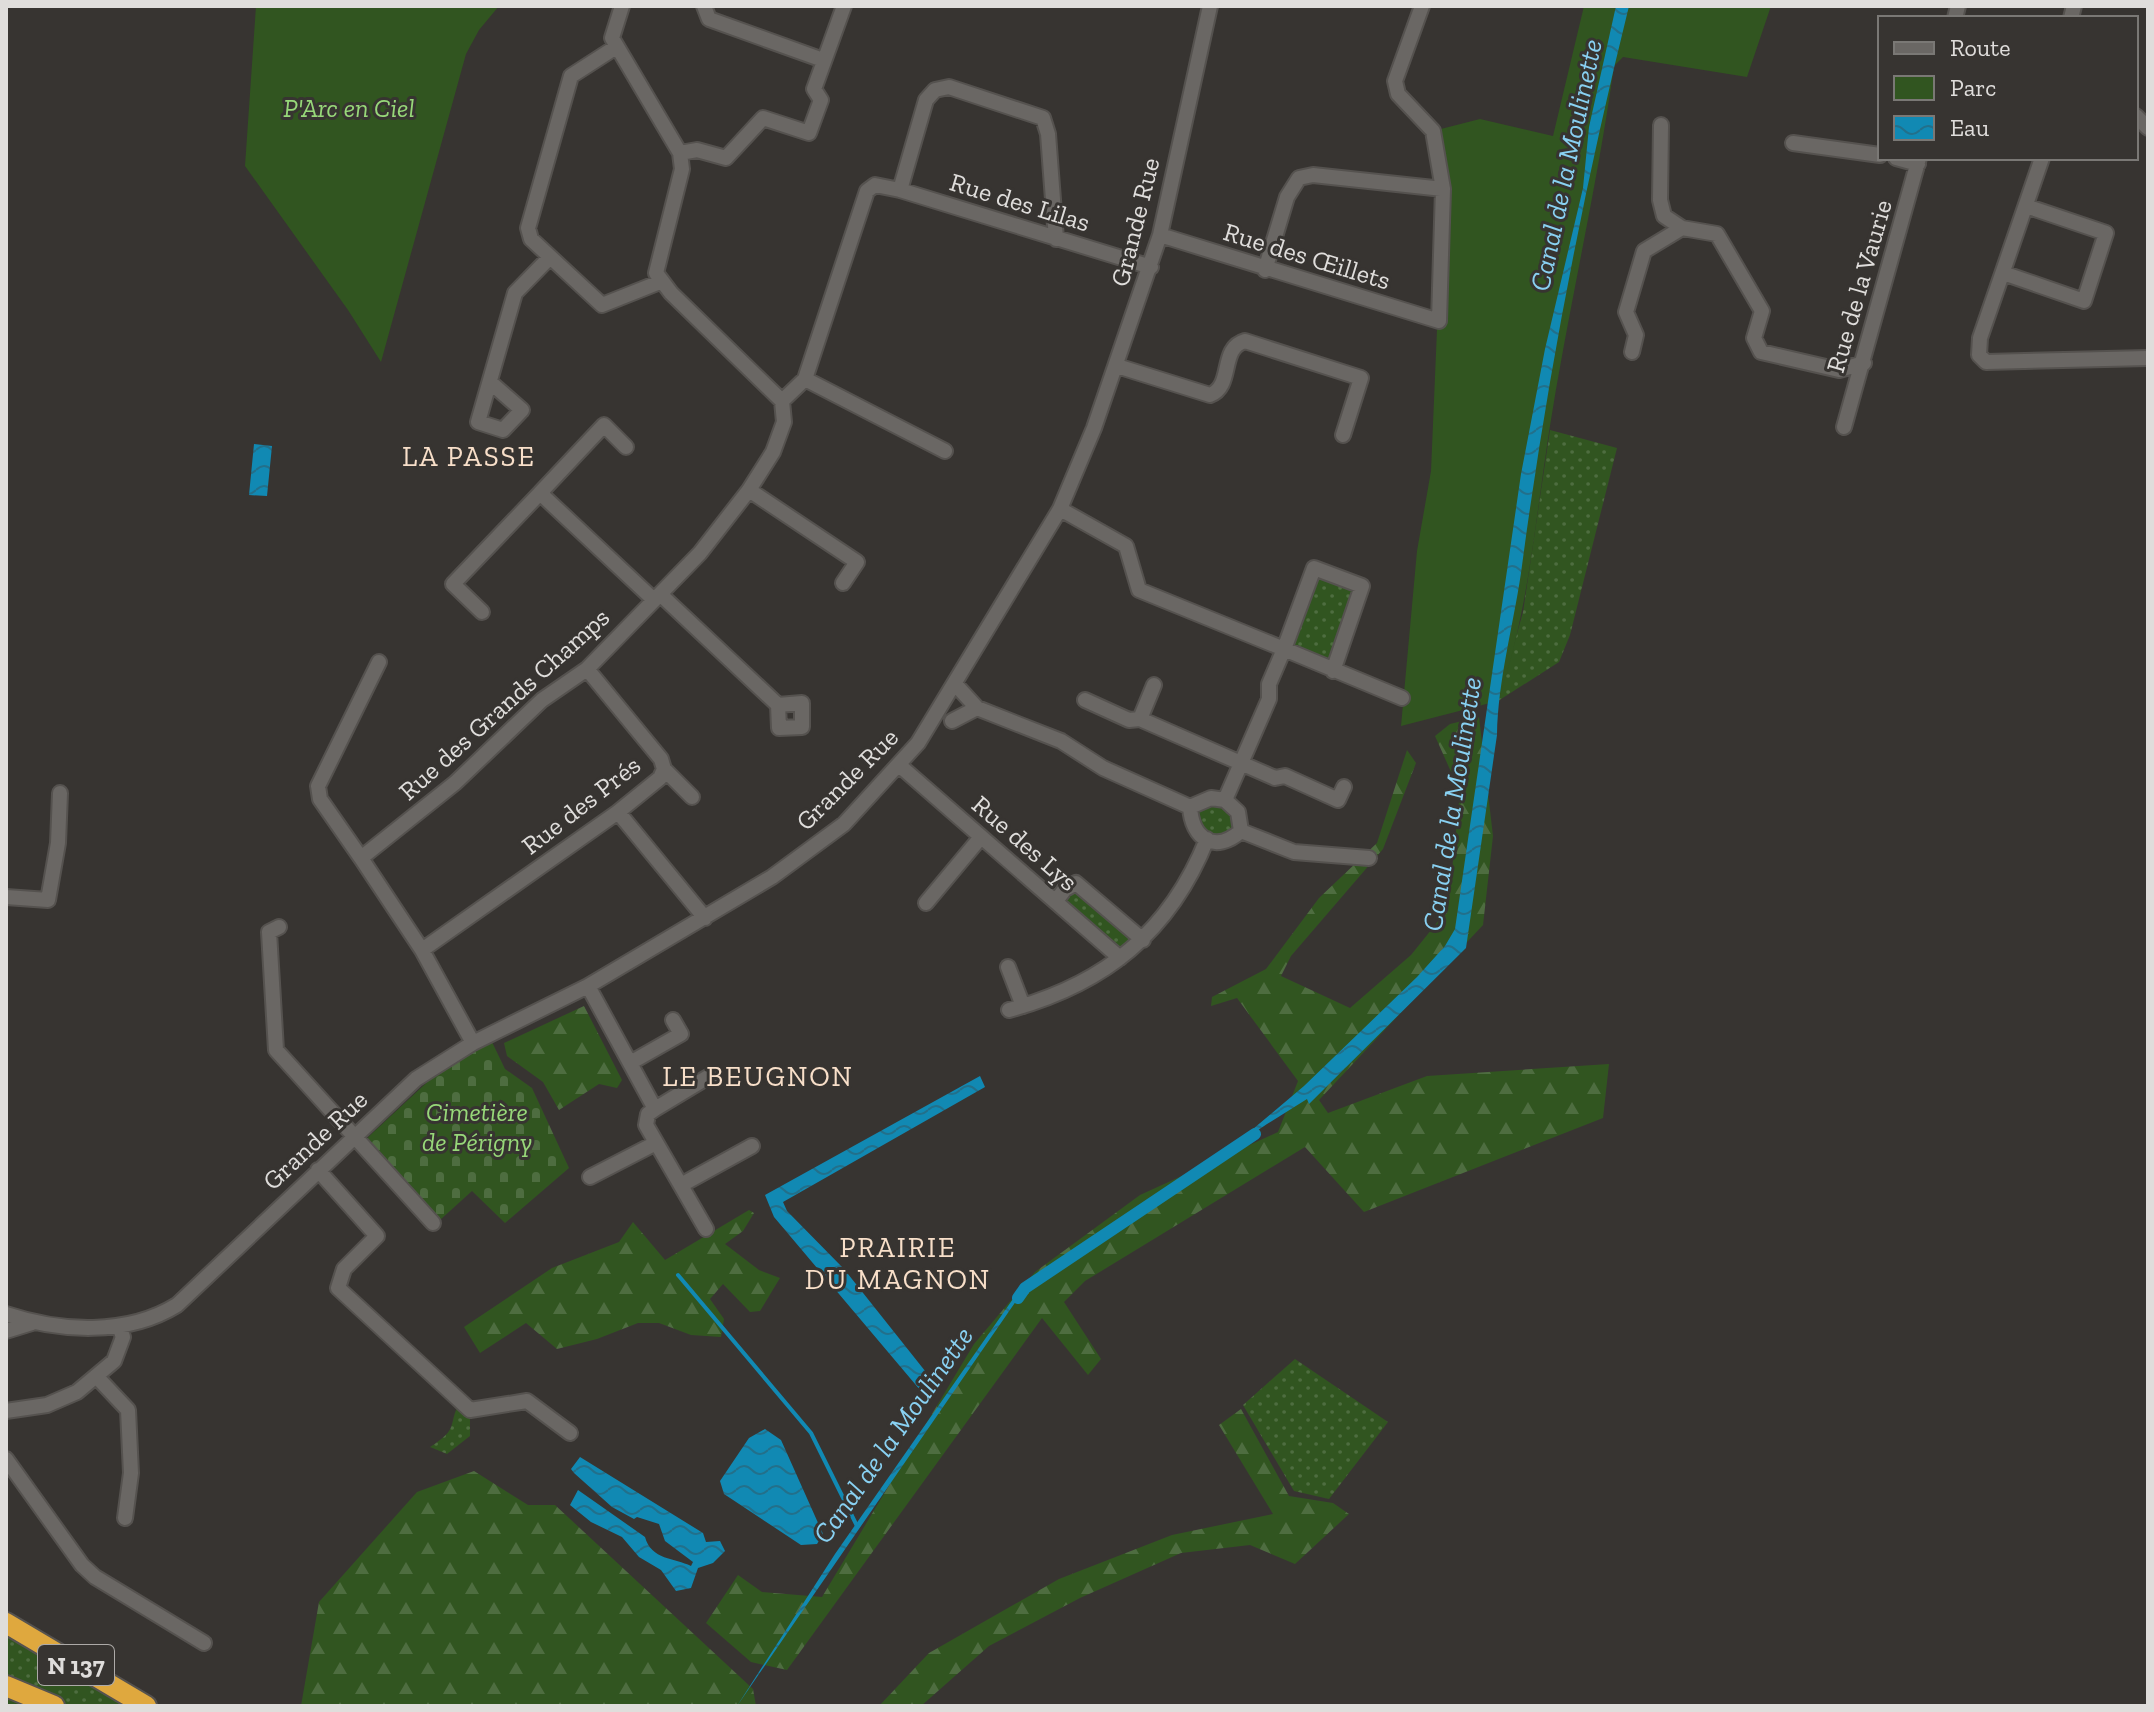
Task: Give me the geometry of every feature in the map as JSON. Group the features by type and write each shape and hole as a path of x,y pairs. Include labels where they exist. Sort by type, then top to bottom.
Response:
{"highway":[{"name":"N 137","path":"6,1623 146,1706"},
{"name":"N 137","path":"6,1686 54,1706"}],"street":[{"path":"622,6 612,38 680,153 682,169 656,265 660,282 782,401 805,379 945,451"},
{"path":"704,6 709,19 823,60"},
{"path":"680,153 697,150 726,158 763,118 809,133 821,100 814,89 844,6"},
{"name":"Grande Rue","path":"6,1314 32,1323 119,1326 152,1320 177,1305 416,1079 473,1043 588,986 772,877 844,824 899,765 956,685 1060,509 1117,366 1151,267 1210,6"},
{"path":"1265,270 1287,197 1299,178 1313,175 1443,189 1433,131 1398,94 1395,81 1422,6"},
{"path":"616,47 571,76 528,228 531,239 602,305 660,282"},
{"path":"900,190 926,100 935,90 949,87 1043,118 1048,134 1056,239"},
{"path":"1661,125 1660,200 1664,216 1682,228 1717,234 1762,311 1754,338 1761,352 1839,370 1864,363"},
{"path":"1793,143 1878,155"},
{"path":"2041,160 1980,338 1979,355 1986,362 2148,358"},
{"name":"Rue de la Vaurie","path":"1844,427 1918,161"},
{"name":"Rue des Lilas","path":"805,379 865,195 875,185 1151,267"},
{"name":"Rue des Œillets","path":"1160,235 1265,270 1439,321 1443,189"},
{"path":"2003,273 2084,301 2106,233 2026,206"},
{"path":"1632,352 1636,335 1626,312 1644,251 1682,228"},
{"path":"490,382 515,293 550,257"},
{"path":"1117,366 1210,395 1221,386 1231,350 1245,341 1361,378 1343,435"},
{"name":"Rue des Grands Champs","path":"361,858 455,783 542,700 587,669 700,553 749,490 780,436 784,422 782,401"},
{"path":"482,612 453,584 604,425 626,447"},
{"path":"749,490 857,562 843,583"},
{"path":"540,493 778,705"},
{"path":"1060,509 1126,546 1139,590 1402,698"},
{"path":"1225,800 1269,699 1269,684 1314,568 1362,586 1333,671"},
{"path":"379,662 318,786 320,799 422,950 473,1043"},
{"name":"Rue des Prés","path":"422,950 618,812 660,778 664,769 661,759 587,669"},
{"path":"956,685 977,708 1061,741 1103,768 1190,807 1211,798 1225,800 1238,812 1241,831"},
{"path":"1140,719 1154,685"},
{"path":"1085,700 1129,720 1140,719 1275,778 1285,776 1338,800 1344,787"},
{"path":"952,721 977,708"},
{"name":"Rue des Lys","path":"899,765 1120,958"},
{"path":"664,769 692,797"},
{"path":"6,897 48,900 58,843 60,793"},
{"path":"1190,807 1191,825 1196,834 1223,842 1241,831"},
{"path":"618,812 705,918"},
{"path":"1241,831 1294,852 1369,858"},
{"path":"926,903 981,837"},
{"path":"1008,967 1016,1008 1094,978 1143,940 1185,888 1207,839"},
{"path":"1056,901 1065,889 1076,883 1143,940"},
{"path":"279,927 269,932 276,1050 433,1223"},
{"path":"588,986 655,1109"},
{"path":"630,1063 681,1034 673,1020"},
{"path":"706,1229 646,1125 648,1114 713,1074"},
{"path":"590,1177 656,1143"},
{"path":"681,1185 752,1146"},
{"path":"318,1170 377,1236 344,1269 338,1288 470,1410 527,1401 570,1433"},
{"name":"Grande Rue","path":"6,1331 32,1323"},
{"path":"6,1411 47,1405 77,1392 114,1361 123,1337 119,1326"},
{"path":"96,1376 128,1410 131,1473 125,1518"},
{"path":"6,1459 82,1565 95,1577 204,1643"}],"green space":[{"name":"P'Arc en Ciel","path":"256,6 499,6 479,30 466,54 381,362 348,310 245,166"},
{"path":"1584,6 1771,6 1747,77 1623,57 1614,66 1549,432 1524,602 1498,701 1401,726 1417,551 1431,471 1443,188 1433,131 1480,119 1553,136"},
{"path":"1550,430 1617,448 1570,635 1559,662 1498,701 1523,612"},
{"path":"1314,568 1362,586 1333,671 1284,649"},
{"path":"1479,717 1493,836 1483,925 1319,1100 1328,1113 1427,1076 1609,1064 1603,1118 1364,1212 1305,1147 1085,1281 1064,1302 1101,1359 1088,1375 1042,1318 787,1670 751,1662 706,1623 738,1575 762,1592 822,1597 974,1344 1035,1272 1140,1195 1278,1132 1298,1081 1237,998 1211,1006 1212,997 1266,969 1319,898 1377,843 1407,750 1416,763 1383,849 1291,956 1281,976 1350,1008 1411,955 1448,909 1460,792 1435,736 1450,724"},
{"path":"1211,798 1241,820 1223,842 1191,825 1202,800"},
{"path":"1076,883 1143,940 1120,958 1056,901"},
{"path":"584,1006 622,1080 617,1088 599,1084 559,1110 543,1082 507,1056 504,1043"},
{"name":"Cimetière de Périgny","path":"492,1042 505,1069 532,1088 569,1168 505,1223 472,1191 440,1220 365,1140 437,1073"},
{"path":"749,1210 754,1213 743,1231 725,1244 759,1270 780,1278 760,1311 750,1312 723,1284 710,1299 724,1319 721,1337 691,1335 659,1323 638,1323 597,1339 557,1349 526,1323 480,1353 464,1327 552,1268 619,1242 633,1222 665,1260"},
{"path":"1295,1359 1388,1422 1329,1499 1294,1491 1243,1405"},
{"path":"460,1401 470,1410 470,1436 447,1454 430,1447 449,1431"},
{"path":"1241,1409 1289,1496 1333,1503 1349,1514 1295,1564 1250,1545 1181,1553 1080,1598 989,1646 921,1706 879,1706 929,1653 1059,1579 1172,1535 1273,1514 1219,1425"},
{"path":"474,1471 528,1505 555,1505 753,1689 756,1706 301,1706 319,1602 417,1492"},
{"path":"6,1623 147,1706 6,1706"}],"water":[{"path":"1616,6 1629,6 1596,146 1554,359 1503,674 1466,948 1309,1104 1307,1099 1267,1124 1025,1288 737,1706 835,1554 1022,1286 1247,1134 1304,1086 1417,977 1445,946 1455,929 1521,474 1545,349 1583,188 1589,127"},
{"path":"254,444 272,446 267,496 249,495"},
{"path":"980,1076 985,1087 783,1202 787,1211 844,1269 937,1386 926,1397 774,1217 765,1195"},
{"path":"765,1429 781,1440 823,1534 817,1544 801,1545 724,1494 720,1481 749,1438"},
{"path":"580,1457 703,1533 706,1542 720,1541 725,1551 713,1563 698,1568 691,1588 676,1591 661,1570 639,1557 622,1537 591,1522 570,1505 578,1490 645,1537 648,1545 658,1554 691,1566 693,1562 665,1541 659,1524 637,1517 634,1519 612,1507 574,1473 571,1469"}],"waterway":[{"name":"Canal de la Moulinette","path":"1018,1298 1025,1288 1255,1134"},
{"path":"678,1275 811,1433 857,1526"}],"district":[{"name":"LA PASSE","path":"469,456"},
{"name":"LE BEUGNON","path":"758,1076"},
{"name":"PRAIRIE DU MAGNON","path":"898,1263"}]}
